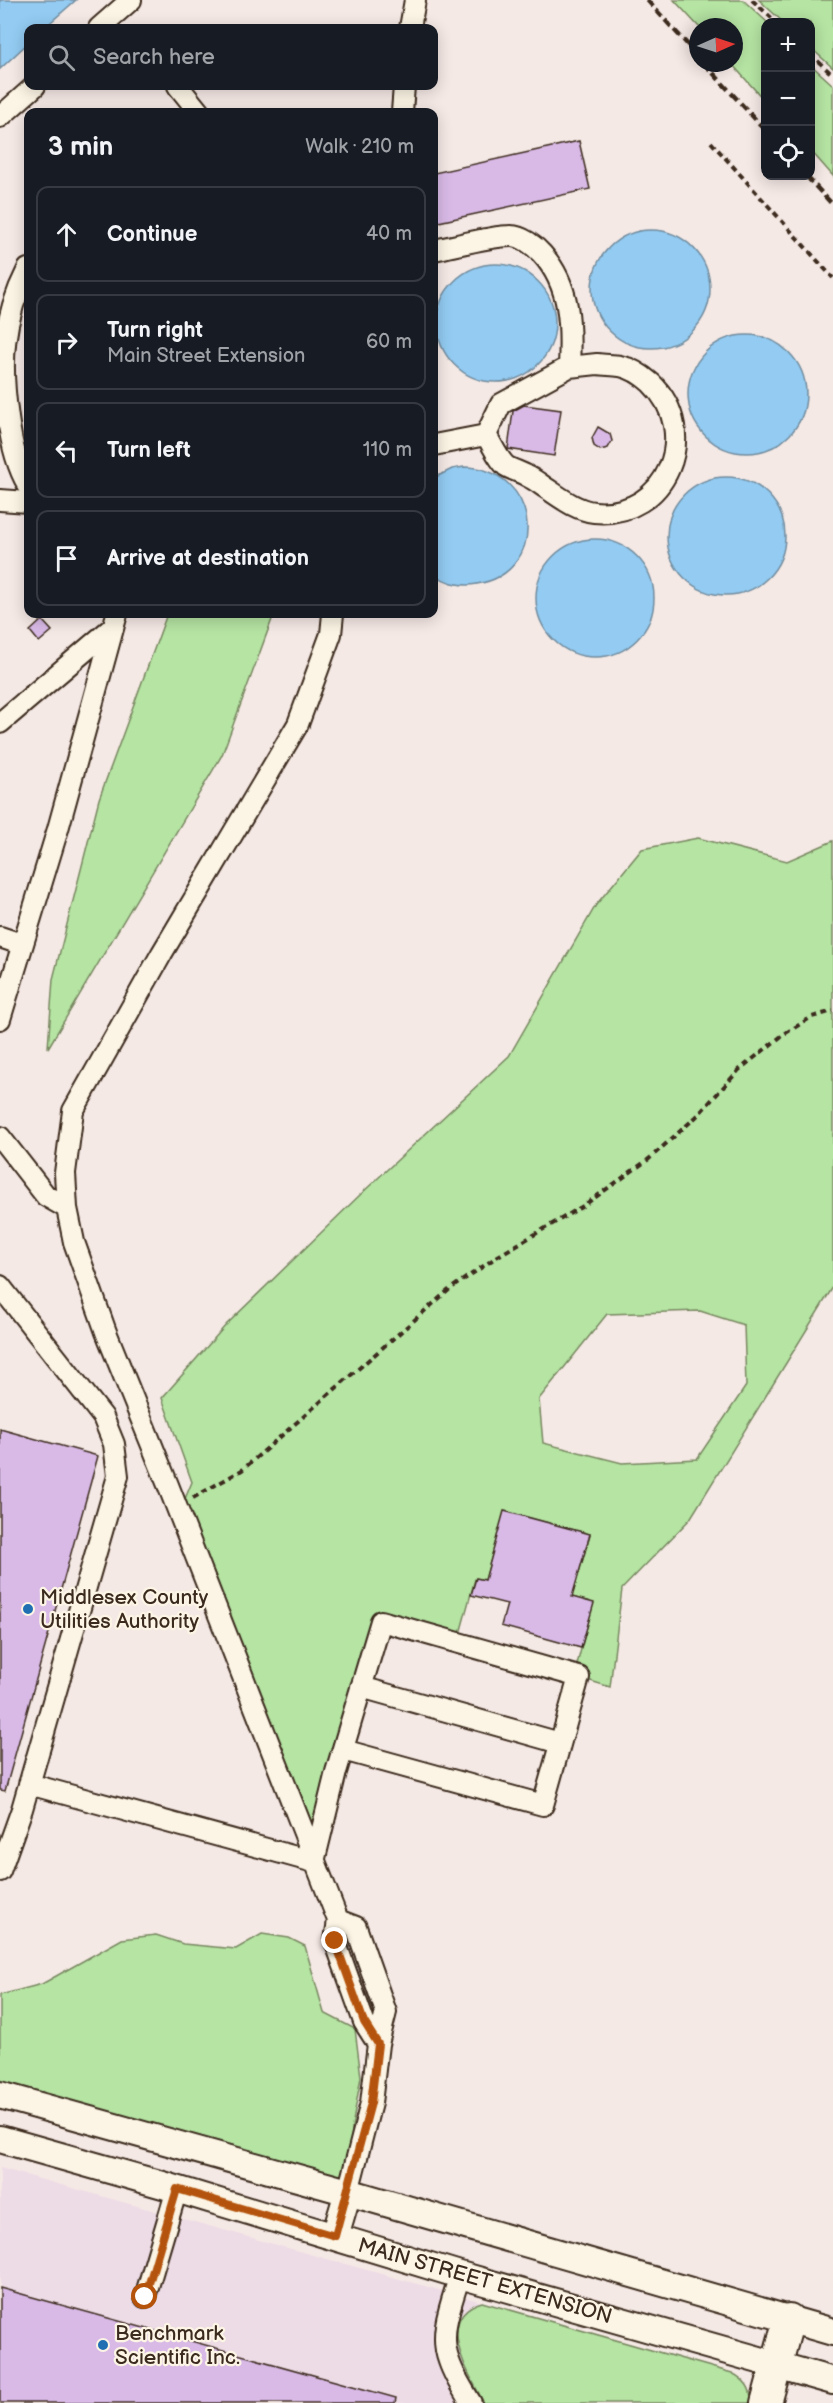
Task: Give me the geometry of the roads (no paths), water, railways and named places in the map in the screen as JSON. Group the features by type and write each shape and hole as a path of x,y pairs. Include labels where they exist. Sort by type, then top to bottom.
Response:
{"highway":[{"path":"766,2403 789,2319"}],"main road":[{"path":"0,2095 348,2192 833,2332"},
{"name":"MAIN STREET EXTENSION","path":"0,2139 833,2381"},
{"path":"335,2236 348,2192"}],"lane":[{"path":"112,24 131,0"},
{"path":"411,24 415,0"},
{"path":"0,117 30,90"},
{"path":"181,90 196,108"},
{"path":"402,108 404,90"},
{"path":"438,249 513,236 534,245 553,266 564,287 569,316 569,367"},
{"path":"24,277 8,322 2,357 12,447 24,475"},
{"path":"597,364 622,366 644,377 662,394 674,416 677,441 672,465 659,487 640,503 618,511 594,512 571,505 529,477 506,466 486,435 501,404 569,367 597,364"},
{"path":"438,444 486,435"},
{"path":"0,500 24,502"},
{"path":"333,618 331,634 298,724 162,953 73,1112 65,1173 67,1208 74,1242 106,1332 176,1505 314,1862 338,1920 356,1927 386,2012 378,2044 373,2093 348,2192"},
{"path":"0,723 115,620"},
{"path":"0,1019 21,944 58,829 115,620"},
{"path":"0,937 21,944"},
{"path":"0,1137 46,1196 67,1208"},
{"path":"0,1286 103,1418 114,1444 118,1476 29,1784 0,1871"},
{"path":"314,1862 343,1750 381,1621 579,1677 543,1805 343,1750"},
{"path":"361,1687 560,1743"},
{"path":"29,1784 314,1862"},
{"path":"145,2297 177,2189"},
{"path":"460,2274 449,2312 445,2337 448,2361 471,2403"}],"water":[{"path":"0,0 76,0 49,24 24,24 24,47 0,69"},
{"path":"651,230 674,234 693,247 706,266 710,289 706,312 693,331 674,344 651,348 628,344 609,331 596,312 592,289 596,266 609,247 628,234"},
{"path":"484,265 508,265 529,274 545,290 554,311 554,335 545,356 529,372 508,381 484,381 463,372 447,356 438,335 438,311 447,290 463,274"},
{"path":"747,335 770,339 789,352 802,371 806,394 802,417 789,436 770,449 747,453 724,449 705,436 692,417 688,394 692,371 705,352 724,339"},
{"path":"464,467 489,472 508,484 521,501 527,521 525,542 517,561 501,576 477,584 454,583 438,576 438,476 452,469"},
{"path":"726,477 749,481 768,494 781,513 785,536 781,559 768,578 749,591 726,595 703,591 684,578 671,559 667,536 671,513 684,494 703,481"},
{"path":"595,539 618,543 637,556 650,575 654,598 650,621 637,640 618,653 595,657 572,653 553,640 540,621 536,598 540,575 553,556 572,543"}],"railway":[{"path":"647,0 689,46"},
{"path":"712,72 761,126"},
{"path":"810,180 833,205"}],"place":[{"name":"Middlesex County Utilities Authority","path":"28,1609"},
{"name":"Benchmark Scientific Inc.","path":"103,2345"}]}
